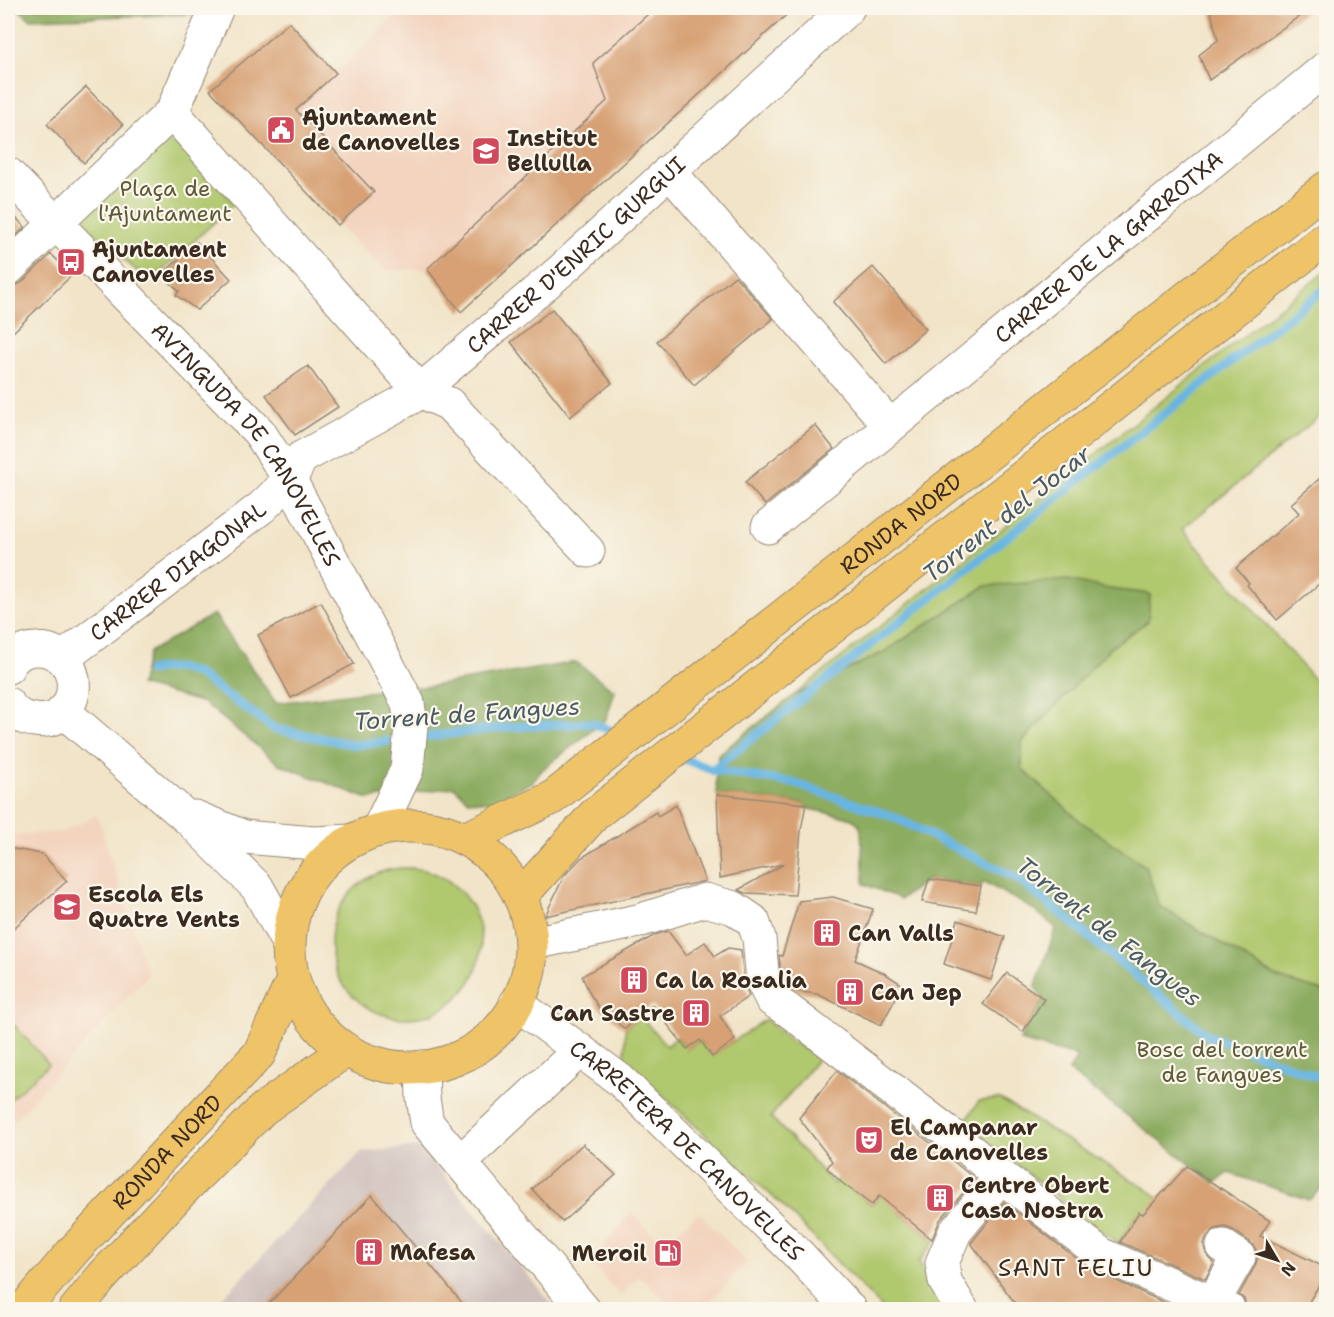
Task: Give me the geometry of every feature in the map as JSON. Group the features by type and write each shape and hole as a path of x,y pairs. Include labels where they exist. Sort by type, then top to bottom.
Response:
{"main road":[{"name":"RONDA NORD","path":"465,839 552,798 1326,188"},
{"name":"RONDA NORD","path":"520,897 595,814 1326,238"},
{"path":"420,826 442,830 465,839 496,861 520,897 529,924 533,943 529,973 511,1015 481,1046 442,1065 405,1070 386,1067 346,1050 315,1025 292,982 288,943 295,908 316,870 364,836 420,826"},
{"name":"RONDA NORD","path":"23,1310 74,1250 259,1054 292,982"},
{"name":"RONDA NORD","path":"75,1310 102,1277 180,1193 263,1109 346,1050"}],"street":[{"path":"8,268 172,111 217,8"},
{"name":"CARRER D'ENRIC GURGUI","path":"290,480 301,458 420,391 564,268 848,8"},
{"name":"CARRER DE LA GARROTXA","path":"768,526 1088,266 1326,68"},
{"path":"172,111 420,391 450,404 588,551"},
{"path":"669,171 890,426"},
{"name":"AVINGUDA DE CANOVELLES","path":"8,174 259,432 290,480 408,703 409,750 364,836"},
{"name":"CARRER DIAGONAL","path":"63,658 262,507 290,480"},
{"path":"9,662 20,653 40,649 52,652 63,658 74,679 74,691 63,711 52,718 40,721 13,719"},
{"path":"63,711 191,821 257,887 288,943"},
{"path":"177,809 244,837 314,843 364,836"},
{"path":"533,943 638,921 705,900 734,908 753,921 759,938 763,982 772,1000 926,1116 1101,1254 1221,1306 1239,1257 1223,1246"},
{"name":"CARRETERA DE CANOVELLES","path":"516,1003 620,1080 798,1254 850,1310"},
{"path":"460,1162 580,1050"},
{"path":"422,1067 427,1123 584,1310"},
{"path":"962,1310 945,1281 942,1263 955,1232 1000,1176"}],"shaded area":[{"name":"Institut Bellulla","path":"403,8 794,8 461,312 427,269 386,271 338,225 374,192 296,110"},
{"name":"Escola Els Quatre Vents","path":"97,815 148,975 8,1127 8,838 15,835 63,832"},
{"path":"420,1147 556,1309 211,1310 361,1152"},
{"name":"Meroil","path":"631,1212 662,1244 699,1213 747,1262 703,1309 675,1309 639,1276 621,1296 590,1262"}],"green space":[{"path":"17,8 200,8 198,14 30,19"},
{"name":"Plaça de l'Ajuntament","path":"168,126 234,204 150,282 76,219"},
{"path":"1326,271 1326,411 1182,529 1326,693 1326,992 1278,978 1159,906 1146,867 1080,821 1022,769 1022,742 1110,648 1148,621 1150,594 1109,589 884,652 793,696"},
{"name":"Bosc del torrent de Fangues","path":"1068,580 1109,589 1150,594 1148,621 1110,648 1022,742 1022,769 1080,821 1146,867 1159,906 1278,978 1326,992 1326,1184 1309,1200 1229,1173 1215,1183 1069,1071 1077,1056 1020,1041 1023,1032 1044,999 1035,987 1056,928 1033,909 984,882 981,886 929,879 901,899 864,884 861,830 858,823 850,818 806,808 805,804 717,795 718,755 793,696 884,652 985,586"},
{"path":"214,614 276,703 432,686 576,662 615,691 606,719 542,770 533,782 491,802 468,800 454,787 368,799 279,764 204,703 140,685 149,652"},
{"path":"406,868 435,874 459,890 475,914 481,943 475,972 459,996 435,1012 406,1018 377,1012 353,996 337,972 331,943 337,914 353,890 377,874"},
{"path":"640,1016 667,1046 677,1037 687,1049 700,1040 712,1056 766,1019 791,1041 820,1056 771,1117 834,1184 841,1175 852,1190 872,1205 917,1147 899,1212 935,1241 919,1261 943,1309 883,1309 783,1206 625,1061 625,1029"},
{"path":"8,1018 49,1064 8,1101"},
{"path":"1000,1099 1180,1212 1158,1227 1139,1212 1118,1244 964,1123 979,1101"}],"building":[{"path":"655,8 794,8 461,312 427,269 607,101 593,63"},
{"path":"1210,8 1311,8 1209,80 1199,55 1218,40"},
{"name":"Ajuntament de Canovelles","path":"289,22 336,73 296,110 374,192 338,225 210,90"},
{"path":"86,87 123,125 84,163 47,124"},
{"path":"8,210 25,227 8,244"},
{"path":"197,242 231,279 197,310 176,295 179,291 162,275"},
{"path":"51,254 72,275 8,337 8,287 21,283"},
{"path":"873,267 926,329 886,364 833,302"},
{"path":"735,276 773,319 694,385 657,341"},
{"path":"552,309 612,383 570,417 511,342"},
{"path":"308,366 338,407 295,435 266,395"},
{"path":"815,425 834,449 765,505 745,482"},
{"path":"1326,473 1326,578 1277,620 1247,585 1249,583 1236,568 1299,513 1291,504"},
{"path":"321,602 354,664 291,698 258,635"},
{"path":"717,794 806,804 801,830 795,895 745,893 738,890 784,864 720,878"},
{"path":"676,805 705,881 545,916 564,876 581,858 656,812 658,816"},
{"path":"8,848 42,854 67,881 8,933"},
{"path":"929,879 981,886 976,911 922,902"},
{"path":"833,897 873,909 855,960 884,973 903,985 881,1025 817,994 793,991 786,987 781,977 779,955 782,956 799,901"},
{"path":"958,920 1005,937 991,980 944,964"},
{"path":"668,931 686,955 705,942 715,956 728,948 741,950 744,984 749,996 720,1016 735,1040 712,1057 700,1040 687,1049 652,1005 625,1029 599,1008 582,976 655,935"},
{"path":"1007,973 1044,999 1023,1032 983,1004"},
{"name":"El Campanar de Canovelles","path":"837,1071 975,1179 940,1220 932,1239 879,1196 872,1205 842,1183 827,1168 832,1161 799,1118"},
{"path":"583,1144 616,1175 562,1222 532,1189"},
{"path":"1187,1166 1270,1221 1260,1236 1326,1268 1326,1274 1304,1310 1247,1310 1244,1299 1239,1295 1255,1266 1258,1257 1256,1249 1250,1242 1225,1227 1215,1229 1207,1236 1204,1244 1206,1254 1214,1263 1205,1279 1120,1242 1139,1212 1143,1214"},
{"name":"Mafesa","path":"372,1195 468,1310 263,1310"},
{"path":"1004,1202 1090,1269 1181,1310 1020,1310 971,1243"}],"waterway":[{"name":"Torrent del Jocar","path":"712,770 1326,288"},
{"name":"Torrent de Fangues","path":"149,671 177,668 196,673 275,729 356,745 509,727 593,723 621,735"},
{"name":"Torrent de Fangues","path":"679,757 712,770 793,783 894,817 1016,878 1207,1035 1326,1080"}],"place":[{"name":"Ajuntament de Canovelles","path":"281,130"},
{"name":"Institut Bellulla","path":"486,151"},
{"name":"Ajuntament Canovelles","path":"71,262"},
{"name":"Escola Els Quatre Vents","path":"67,907"},
{"name":"Can Valls","path":"827,933"},
{"name":"Ca la Rosalia","path":"634,980"},
{"name":"Can Jep","path":"850,992"},
{"name":"Can Sastre","path":"696,1013"},
{"name":"El Campanar de Canovelles","path":"869,1140"},
{"name":"Centre Obert Casa Nostra","path":"940,1198"},
{"name":"Mafesa","path":"369,1252"},
{"name":"Meroil","path":"668,1253"}],"district":[{"name":"SANT FELIU","path":"1076,1268"}]}
